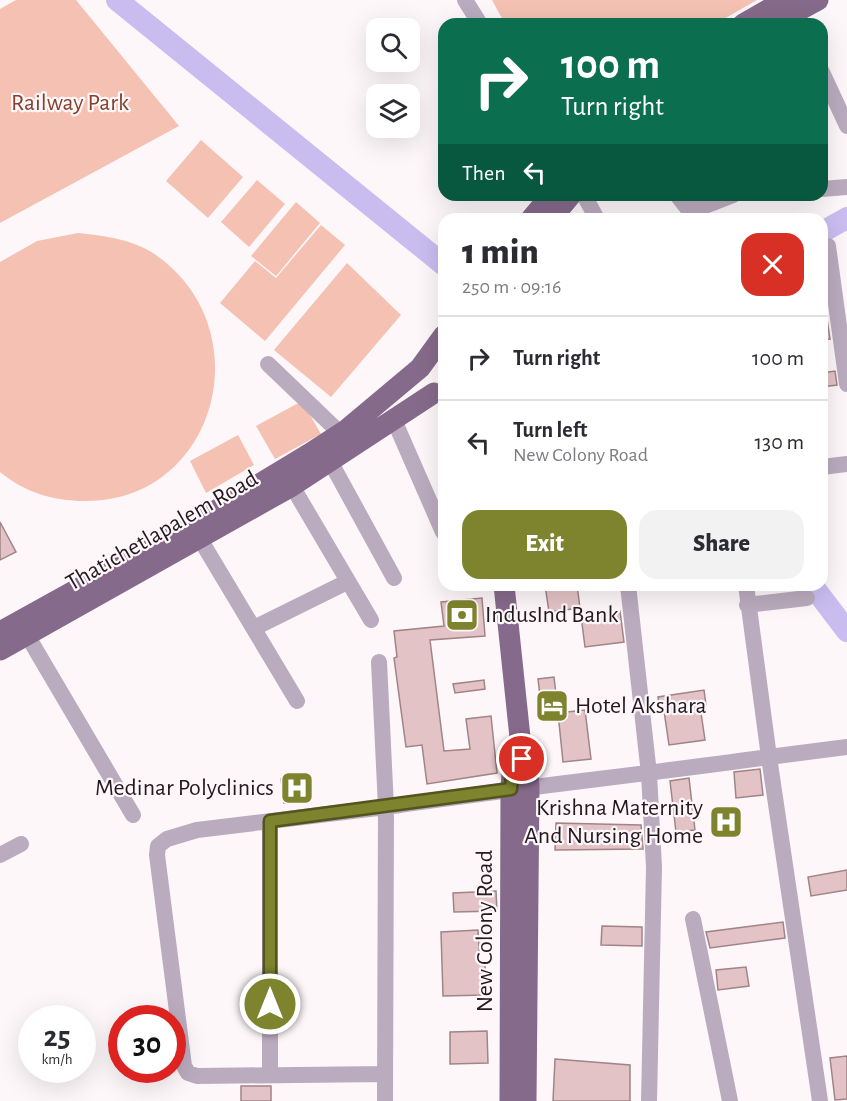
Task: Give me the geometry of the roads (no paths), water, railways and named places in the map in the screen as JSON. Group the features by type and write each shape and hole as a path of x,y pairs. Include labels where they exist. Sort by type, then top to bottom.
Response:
{"main road":[{"path":"763,18 818,0"},
{"path":"536,213 546,201"},
{"path":"556,213 566,201"},
{"path":"438,346 422,384 438,394"},
{"path":"338,448 430,361"},
{"path":"0,632 177,534 438,396"},
{"name":"Thatichetlapalem Road","path":"0,650 292,486 338,448"},
{"name":"New Colony Road","path":"505,591 523,766 528,774 520,788 510,1101"},
{"name":"New Colony Road","path":"520,788 526,1101"}],"street":[{"path":"465,0 476,18"},
{"path":"828,85 847,126"},
{"path":"828,189 847,187"},
{"path":"682,201 688,208 697,209 718,201"},
{"path":"828,246 847,384"},
{"path":"267,364 338,448 394,578"},
{"path":"394,420 438,521"},
{"path":"828,466 847,464"},
{"path":"292,486 371,620"},
{"path":"200,539 297,701"},
{"path":"254,628 347,582"},
{"path":"629,591 649,774 654,909 649,1101"},
{"path":"747,591 820,1101"},
{"path":"748,605 807,598"},
{"path":"27,635 133,815"},
{"path":"379,662 386,807 385,1101"},
{"path":"385,1074 270,1073 197,1076 188,1073 184,1066 157,855 158,846 177,835 196,830 847,747"},
{"path":"270,821 270,1073"},
{"path":"0,855 21,844"},
{"path":"693,920 730,1101"}],"waterway":[{"path":"117,0 438,260"},
{"path":"828,229 847,218"},
{"path":"817,591 847,631"}],"place":[{"name":"IndusInd Bank","path":"462,615"},
{"name":"Hotel Akshara","path":"552,706"},
{"name":"Medinar Polyclinics","path":"297,788"},
{"name":"Krishna Maternity And Nursing Home","path":"726,822"}],"park label":[{"name":"Railway Park","path":"70,103"}]}
